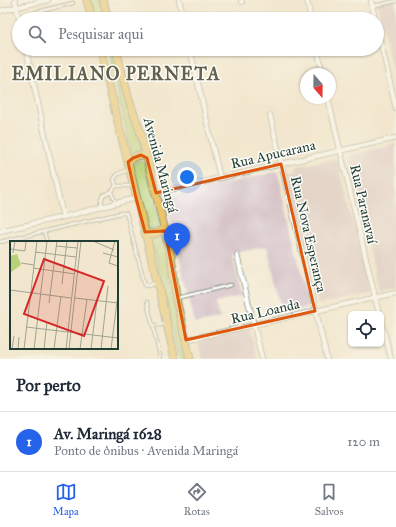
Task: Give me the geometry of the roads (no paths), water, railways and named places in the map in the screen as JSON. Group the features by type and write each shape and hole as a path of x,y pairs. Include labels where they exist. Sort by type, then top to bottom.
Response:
{"main road":[{"path":"87,0 90,12"},
{"path":"103,0 106,12"},
{"path":"102,56 136,198 146,232 175,359"},
{"name":"Avenida Maringá","path":"118,56 129,100 142,134 171,255 176,299 190,359"},
{"path":"129,166 133,158 137,156 141,155 147,158"},
{"path":"146,232 155,234 164,227"}],"street":[{"path":"15,0 17,12"},
{"path":"0,11 48,0"},
{"path":"179,0 182,12"},
{"path":"307,0 310,12"},
{"path":"371,0 373,12"},
{"path":"28,56 63,217"},
{"path":"192,56 220,178"},
{"path":"319,56 322,68"},
{"path":"384,56 396,109"},
{"name":"Rua Paranavaí","path":"329,104 378,311"},
{"name":"Rua Nova Esperança","path":"270,114 326,359"},
{"name":"Rua Apucarana","path":"156,193 396,138"},
{"path":"0,229 63,217 136,198"},
{"path":"237,255 262,359"},
{"name":"Rua Loanda","path":"186,340 396,293"},
{"path":"384,332 391,359"}],"lane":[{"path":"372,6 394,1"},
{"path":"37,12 73,3"},
{"path":"101,207 104,194 112,192 116,186 114,179 129,166"},
{"path":"116,186 134,186"},
{"path":"112,192 116,203"},
{"path":"0,242 126,213 145,285 148,286 158,283"},
{"path":"44,232 47,241"},
{"path":"176,299 231,285"},
{"path":"147,302 154,326 160,356 159,359"},
{"path":"154,326 167,323"}],"place":[{"name":"Av. Maringá 1628","path":"177,256"}],"district":[{"name":"EMILIANO PERNETA","path":"116,74"}]}
